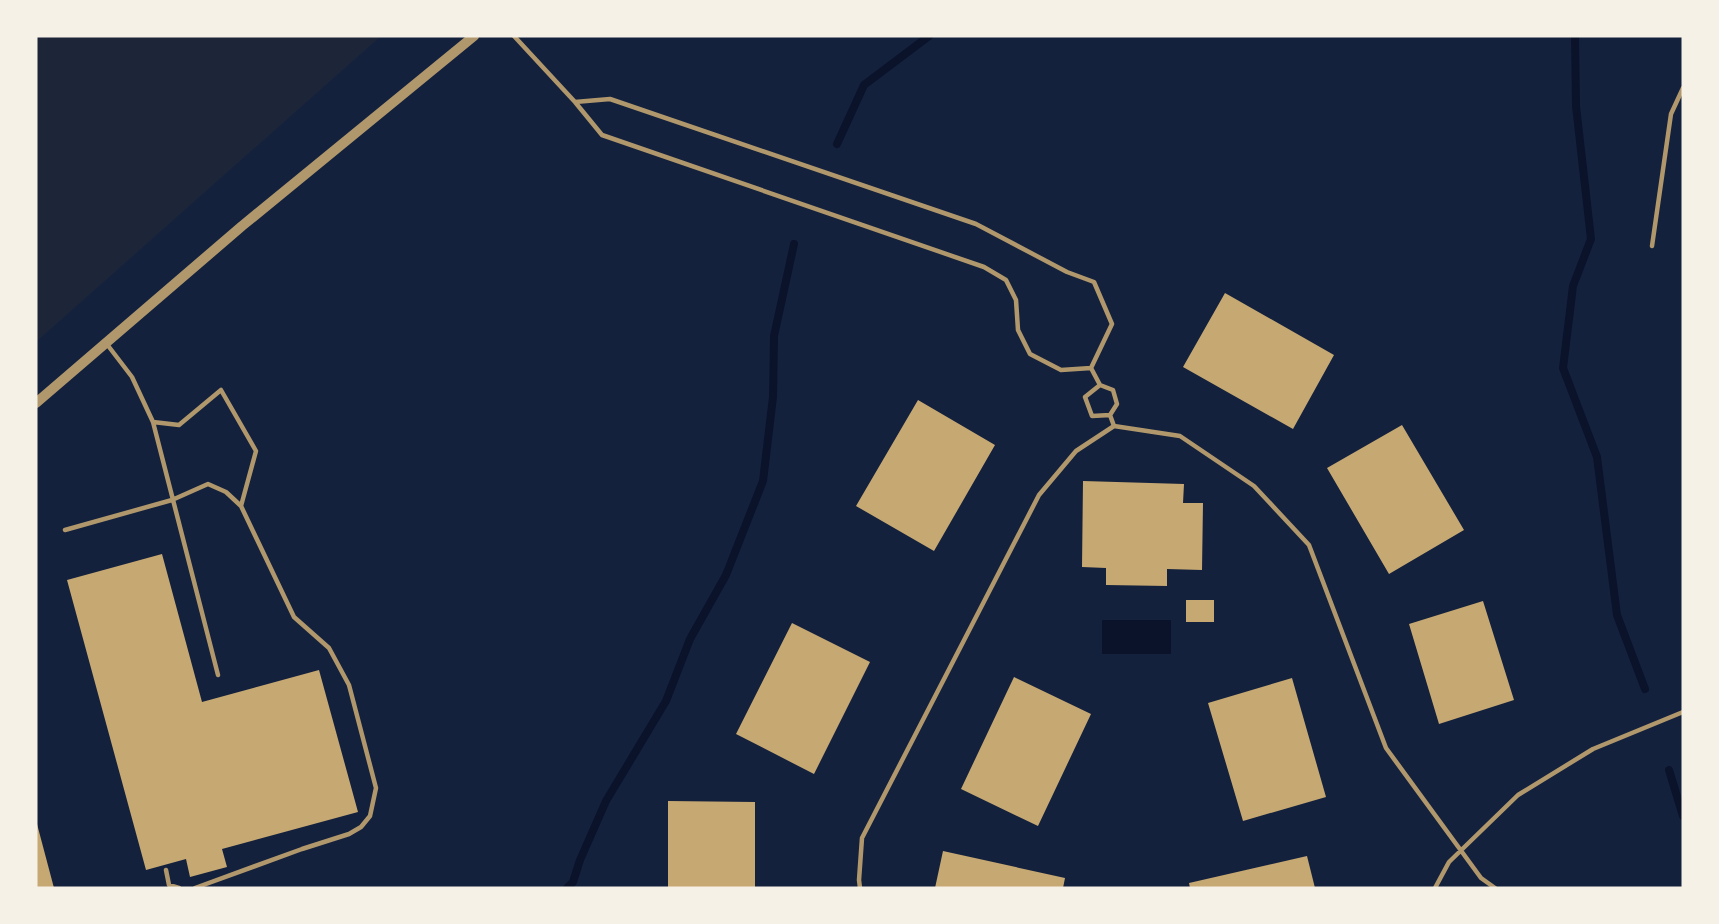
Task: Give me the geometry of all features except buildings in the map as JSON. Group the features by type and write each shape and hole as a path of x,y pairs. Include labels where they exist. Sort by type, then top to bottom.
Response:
{"street":[{"path":"36,403 242,226 474,36"}],"lane":[{"path":"514,36 603,135 984,267 1006,280 1016,300 1018,330 1030,354 1061,370 1091,368"},
{"path":"1652,246 1671,114 1683,88"},
{"path":"575,102 610,99 965,220 1067,272 1094,282 1112,324 1091,368"},
{"path":"105,343 132,377 153,422 218,675"},
{"path":"1091,368 1100,385 1113,390 1118,404 1110,415"},
{"path":"1100,385 1085,396 1092,416 1110,415"},
{"path":"153,422 179,425 221,390 256,451 241,506"},
{"path":"1110,415 1114,426"},
{"path":"860,888 862,838 1040,495 1076,451 1114,426 1180,436 1254,486 1309,544 1386,748 1460,852 1481,878 1495,888"},
{"path":"65,531 172,500 208,484 226,492 241,506 294,617 329,648 349,685 376,788 370,816 355,831 195,888"},
{"path":"1435,888 1449,862 1518,795 1593,749 1683,712"},
{"path":"166,870 169,885 179,888"}],"shaded area":[{"path":"36,36 381,36 36,342"},
{"path":"1102,620 1171,620 1171,654 1102,654"}],"waterway":[{"path":"837,144 864,85 929,36"},
{"path":"1575,36 1576,106 1591,239 1573,286 1563,368 1597,457 1617,615 1645,689"},
{"path":"567,888 573,882 580,860 606,801 666,701 690,639 726,575 763,481 773,397 774,336 794,244"},
{"path":"1669,770 1683,816"}]}
